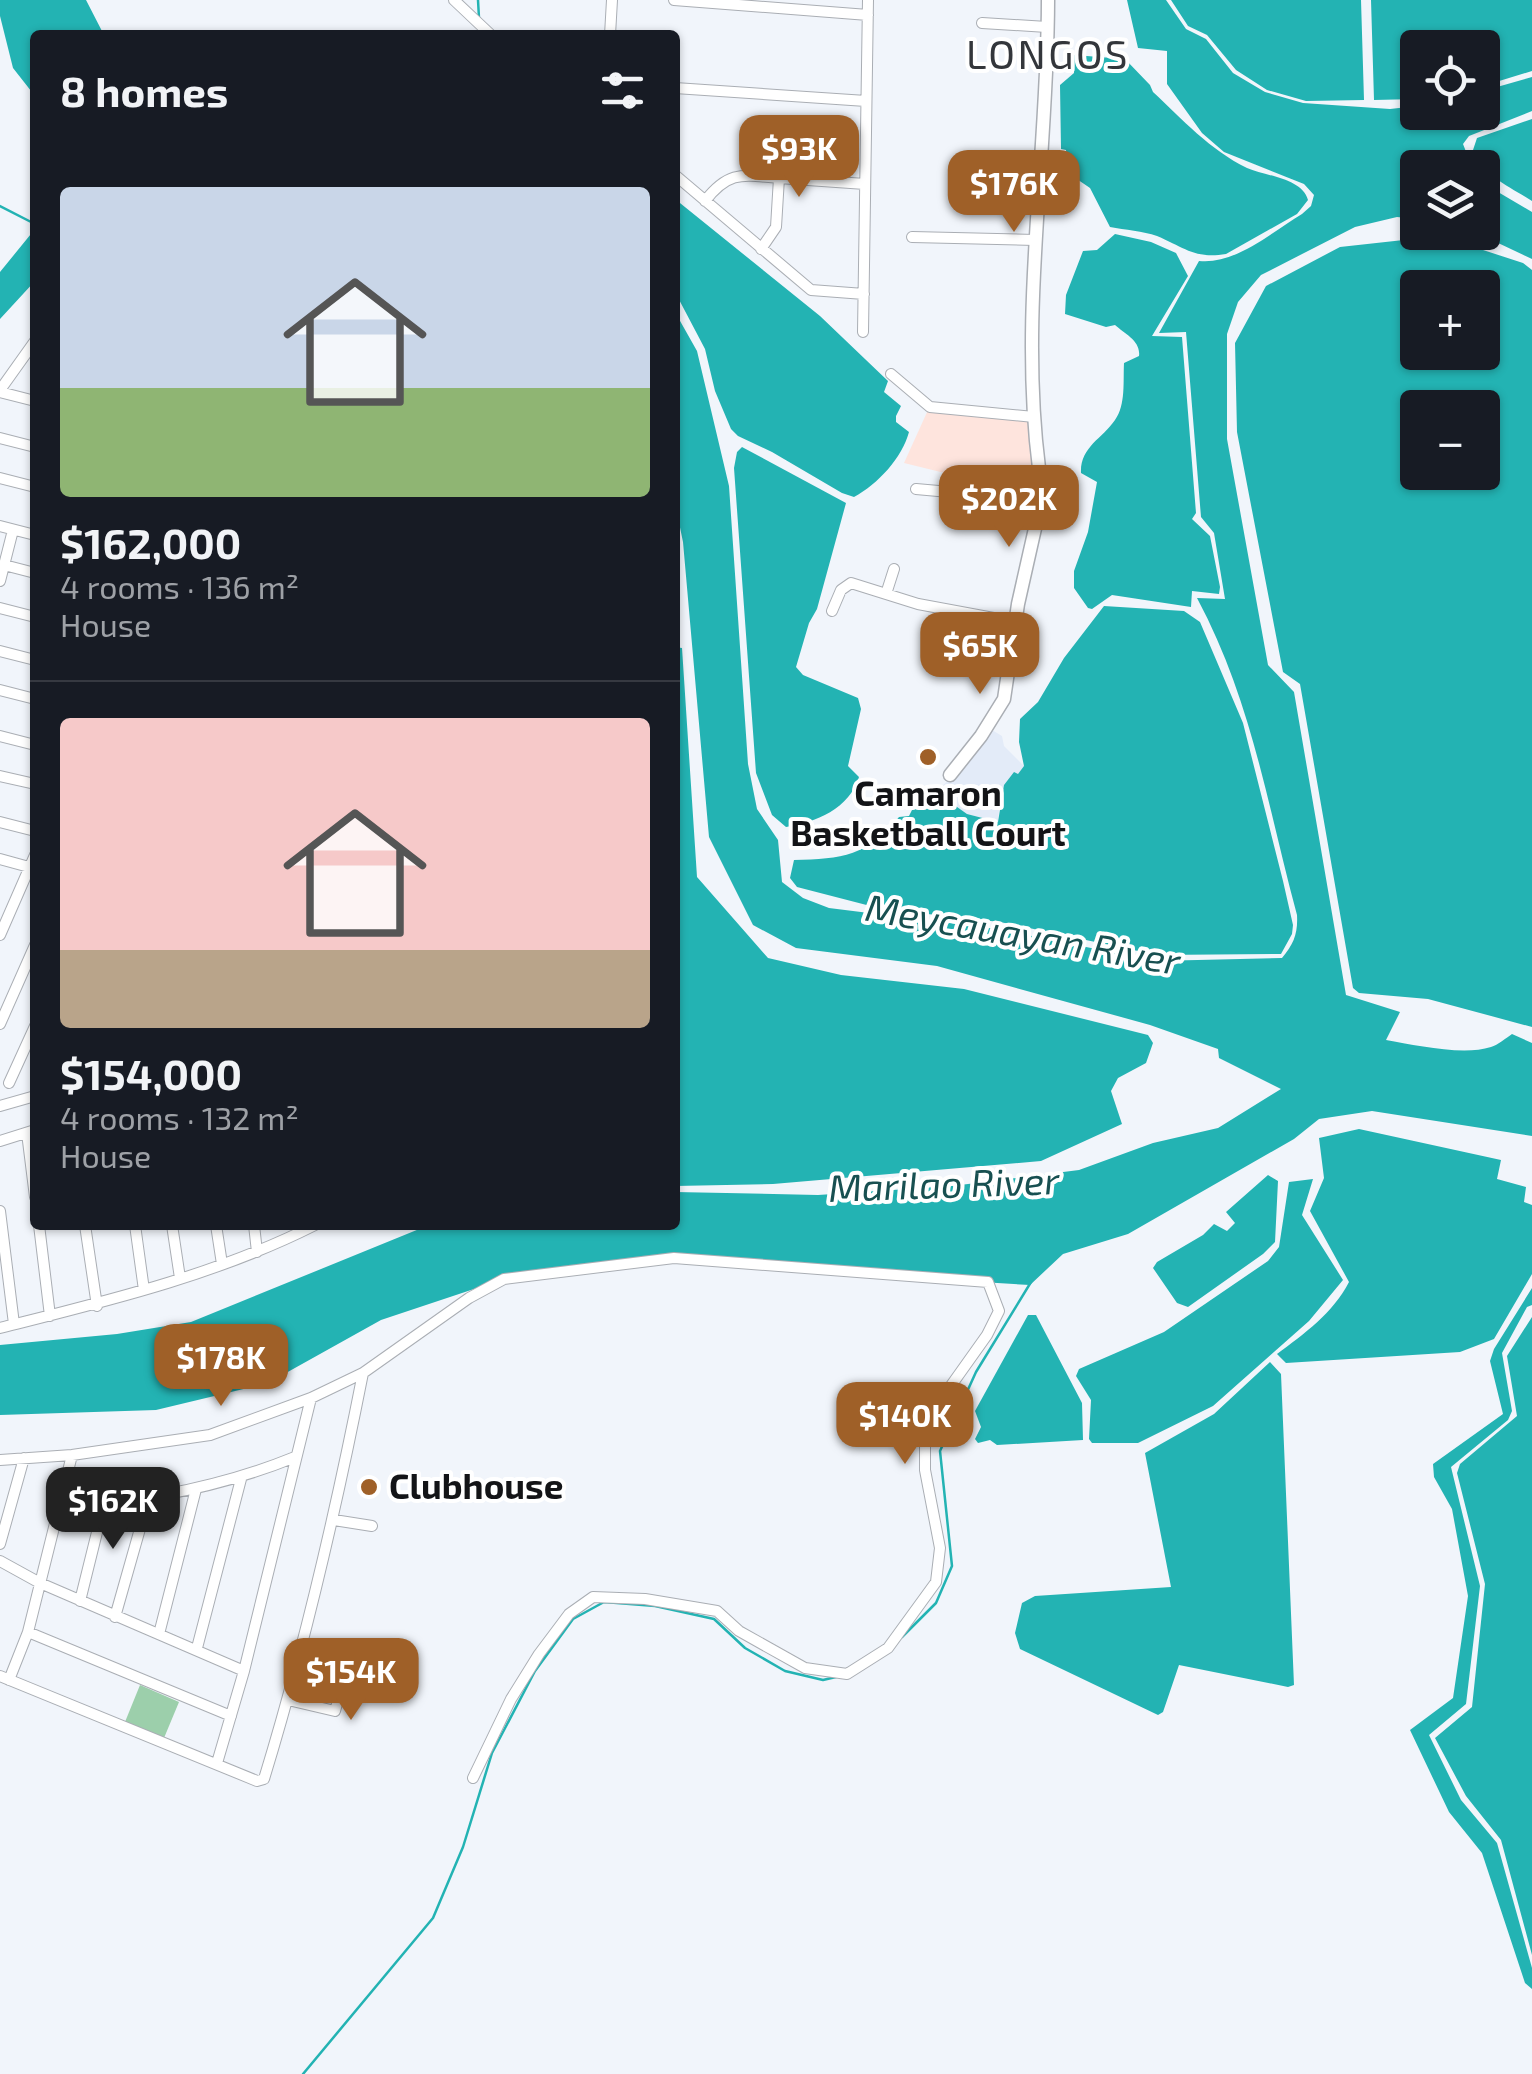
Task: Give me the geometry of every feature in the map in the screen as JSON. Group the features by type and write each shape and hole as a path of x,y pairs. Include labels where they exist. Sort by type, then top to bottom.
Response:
{"street":[{"path":"454,0 486,30"},
{"path":"610,30 612,0"},
{"path":"674,0 786,4 868,15"},
{"path":"863,332 868,0"},
{"path":"950,775 1004,698 1039,500 1034,416 1034,240 1046,102 1048,0"},
{"path":"982,24 1047,27"},
{"path":"680,88 866,102"},
{"path":"706,201 717,186 734,176 865,184"},
{"path":"761,248 776,227 779,178"},
{"path":"680,179 811,290 864,294"},
{"path":"912,237 1034,240"},
{"path":"30,348 0,391 30,400"},
{"path":"18,361 30,364"},
{"path":"890,374 930,407 1034,416"},
{"path":"0,438 30,446"},
{"path":"0,478 30,486"},
{"path":"916,489 1039,500"},
{"path":"0,526 30,534"},
{"path":"0,581 13,530"},
{"path":"4,565 30,571"},
{"path":"886,594 894,570"},
{"path":"832,612 840,590 847,584 918,604 1015,622"},
{"path":"0,608 30,616"},
{"path":"0,651 30,659"},
{"path":"0,690 30,698"},
{"path":"0,736 30,744"},
{"path":"0,776 30,783"},
{"path":"0,822 30,830"},
{"path":"0,859 30,867 6,906 0,935"},
{"path":"0,1024 30,956"},
{"path":"9,1083 30,1038"},
{"path":"19,1063 30,1060"},
{"path":"0,1106 30,1097"},
{"path":"0,1141 30,1131"},
{"path":"0,1211 14,1324"},
{"path":"39,1230 50,1316"},
{"path":"87,1230 97,1306"},
{"path":"136,1230 144,1290"},
{"path":"173,1230 180,1278"},
{"path":"217,1230 222,1264"},
{"path":"255,1230 257,1252"},
{"path":"0,1328 97,1306 257,1252 296,1230"},
{"path":"0,1460 72,1455 210,1435 311,1398 363,1372 469,1298 504,1279 674,1258 988,1282 998,1311 987,1335 950,1388 926,1444 925,1470 940,1548 936,1582 888,1648 847,1674 805,1668 739,1631 717,1611 644,1598 592,1597 569,1614 538,1654 511,1698 474,1778"},
{"path":"72,1455 28,1632 4,1678 257,1781 264,1779 288,1700 334,1520 363,1372"},
{"path":"216,1763 244,1670 311,1398"},
{"path":"60,1506 104,1504 196,1489 241,1479 295,1457"},
{"path":"0,1544 24,1458"},
{"path":"198,1648 241,1479"},
{"path":"159,1634 196,1489"},
{"path":"116,1617 149,1497"},
{"path":"80,1601 104,1504"},
{"path":"334,1520 372,1526"},
{"path":"0,1560 40,1584 244,1670"},
{"path":"28,1632 231,1716"},
{"path":"288,1700 335,1711 352,1649"}],"shaded area":[{"path":"928,410 1031,417 1036,468 1022,468 1021,477 969,479 904,463"},
{"path":"992,730 1002,736 1004,746 1024,766 1000,798 998,822 967,814 943,797 941,787 966,764"}],"green space":[{"path":"140,1685 179,1702 164,1738 125,1722"}],"water":[{"path":"0,0 86,0 101,30 30,30 30,90 13,68 0,16"},
{"name":"Meycauayan River","path":"1127,0 1166,0 1186,29 1206,39 1233,73 1265,92 1303,103 1400,108 1400,130 1484,130 1469,136 1463,144 1465,150 1400,150 1400,217 1355,227 1261,275 1238,302 1227,334 1227,439 1268,665 1294,692 1346,995 1400,1012 1386,1040 1467,1050 1494,1046 1512,1034 1532,1043 1532,1136 1372,1111 1319,1119 1294,1139 1128,1234 1063,1254 1030,1285 634,1261 504,1279 381,1320 268,1383 156,1410 0,1415 0,1345 117,1334 191,1322 417,1230 680,1230 680,1192 818,1195 952,1186 1079,1170 1153,1143 1218,1128 1281,1089 1219,1058 1218,1049 1150,1025 937,966 796,948 753,925 709,837 680,527 680,321 697,351 729,486 748,764 757,809 778,840 782,882 803,898 829,908 997,929 1155,961 1282,958 1292,943 1297,915 1245,714 1197,598 1225,599 1214,533 1201,517 1186,332 1159,333 1199,261 1226,258 1253,246 1302,214 1311,206 1314,195 1304,184 1224,152 1202,133 1167,84 1167,51 1138,48"},
{"path":"1171,0 1361,0 1364,100 1306,101 1267,90 1236,70 1207,35 1188,26"},
{"path":"1371,0 1532,0 1532,71 1500,81 1500,30 1400,30 1400,99 1374,100"},
{"path":"1074,55 1125,59 1153,92 1209,143 1247,168 1291,182 1308,200 1297,214 1226,254 1198,254 1152,234 1110,227 1090,188 1068,173 1066,150 1061,149 1060,85 1074,73"},
{"path":"1532,77 1532,111 1500,124 1500,86"},
{"path":"1532,119 1532,201 1500,181 1500,150 1473,150 1477,138"},
{"path":"1500,193 1532,212 1532,259 1500,244"},
{"path":"680,203 820,316 888,381 884,392 901,406 896,422 909,432 906,442 895,461 863,492 854,497 842,493 731,429 715,391 705,349 680,302"},
{"path":"1115,234 1151,242 1176,253 1188,276 1152,336 1182,337 1196,513 1192,519 1210,536 1220,587 1219,594 1192,591 1191,607 1112,595 1092,609 1074,588 1074,571 1088,532 1097,482 1081,473 1084,456 1119,414 1124,363 1139,356 1139,351 1132,338 1115,325 1106,327 1065,314 1066,295 1083,251 1097,250"},
{"path":"30,235 30,286 0,319 0,272"},
{"path":"1400,240 1400,250 1483,250 1523,263 1532,270 1532,1027 1428,999 1359,993 1353,988 1300,684 1283,672 1237,432 1235,343 1266,286 1340,247"},
{"path":"742,447 846,503 817,609 796,667 803,675 858,698 861,709 848,766 859,777 848,797 830,812 786,827 772,815 756,773 734,468"},
{"path":"1104,606 1184,611 1200,622 1243,723 1283,881 1293,925 1281,954 1157,955 1000,922 882,909 797,887 790,878 794,860 853,853 876,840 899,817 909,816 913,808 943,797 967,814 998,822 1004,785 1024,766 1020,719 1038,702 1064,658"},
{"path":"680,648 697,877 768,958 841,975 964,989 1148,1035 1153,1043 1146,1063 1118,1078 1111,1091 1122,1124 1041,1161 773,1184 680,1186"},
{"path":"1359,1129 1501,1160 1497,1179 1526,1187 1524,1202 1532,1205 1532,1274 1494,1339 1460,1352 1286,1363 1277,1354 1326,1313 1349,1282 1310,1211 1324,1178 1319,1138"},
{"path":"1268,1175 1278,1181 1275,1242 1188,1307 1177,1303 1153,1268 1157,1262 1203,1235 1214,1224 1227,1231 1235,1223 1226,1212"},
{"path":"1313,1179 1302,1215 1343,1280 1309,1321 1213,1406 1138,1443 1092,1443 1091,1400 1076,1376 1079,1369 1164,1332 1268,1261 1279,1247 1289,1182"},
{"path":"1532,1288 1532,1305 1527,1307 1502,1353 1512,1411 1508,1420 1451,1467 1480,1586 1466,1704 1429,1735 1461,1800 1497,1843 1532,1968 1532,1989 1525,1983 1482,1853 1449,1812 1410,1730 1453,1698 1468,1596 1452,1509 1434,1477 1433,1464 1503,1414 1490,1361"},
{"path":"1028,1315 1036,1315 1082,1403 1083,1440 978,1443 975,1439 981,1427 975,1411"},
{"path":"1532,1317 1532,1955 1501,1840 1466,1796 1435,1738 1472,1707 1485,1584 1457,1473 1460,1464 1517,1416 1507,1356"},
{"path":"1270,1362 1281,1374 1294,1685 1179,1665 1163,1712 1158,1715 1020,1649 1015,1633 1022,1603 1035,1596 1171,1587 1145,1453 1214,1414"}],"waterway":[{"path":"478,0 479,18"},
{"path":"0,206 30,221"},
{"path":"902,1637 936,1603 952,1566 940,1451 976,1372 1031,1282"},
{"path":"303,2074 433,1918 463,1847 492,1753 535,1671 573,1619 604,1602 655,1606 714,1619 745,1648 785,1671 823,1680 836,1677"}],"place":[{"name":"Camaron Basketball Court","path":"928,757"},
{"name":"Clubhouse","path":"369,1487"}],"district":[{"name":"LONGOS","path":"1048,55"}],"water label":[{"name":"Marilao River","path":"944,1185"}]}
